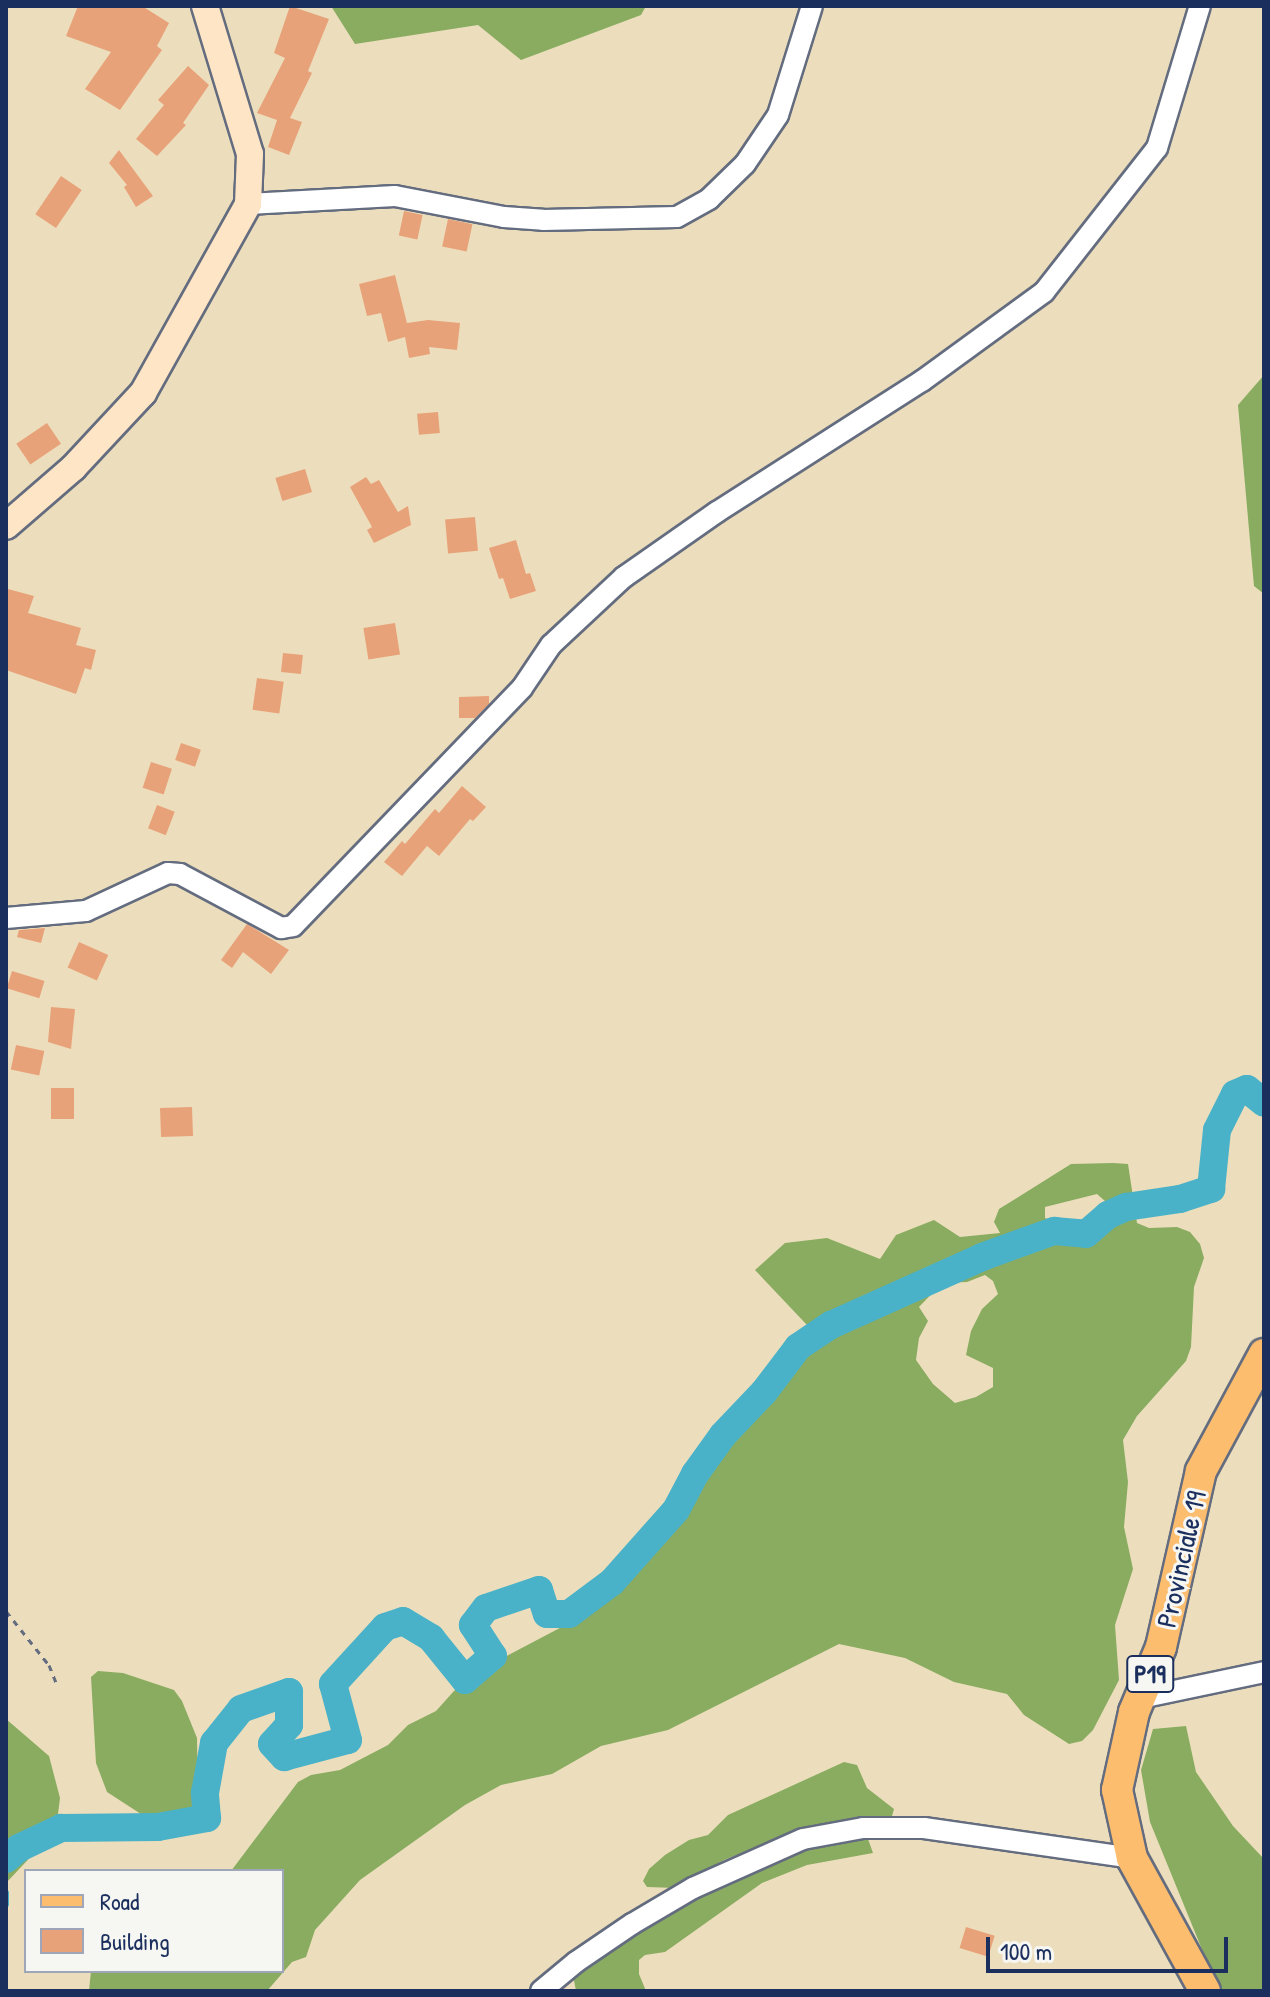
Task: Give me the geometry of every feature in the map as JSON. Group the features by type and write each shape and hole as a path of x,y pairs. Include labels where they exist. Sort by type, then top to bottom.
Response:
{"main road":[{"name":"Provinciale 19","path":"1205,1991 1132,1858 1117,1790 1122,1753 1161,1647 1201,1471 1264,1354"}],"street":[{"path":"6,526 73,468 143,393 248,204 250,154 205,6"},
{"path":"248,204 395,196 504,217 543,220 677,217 709,199 745,164 778,115 812,6"},
{"path":"6,918 86,911 168,873 180,874 281,928 293,926 522,688 551,645 624,577 717,512 922,381 1044,292 1157,148 1200,6"},
{"path":"1141,1698 1264,1672"},
{"path":"541,1991 576,1962 644,1916 693,1888 803,1839 863,1828 924,1828 1132,1858"}],"path":[{"path":"6,1611 49,1665 57,1685"}],"green space":[{"path":"331,6 646,6 641,15 521,60 478,25 355,44"},
{"path":"1264,375 1264,594 1254,586 1238,405"},
{"path":"1071,1164 1128,1164 1137,1223 1149,1228 1177,1227 1190,1232 1200,1244 1204,1258 1194,1287 1191,1347 1186,1361 1137,1416 1123,1440 1128,1482 1124,1527 1133,1569 1115,1625 1119,1680 1093,1730 1082,1741 1069,1744 1024,1715 1007,1694 954,1682 905,1658 839,1644 668,1730 601,1746 552,1774 501,1785 465,1805 360,1880 315,1930 306,1957 292,1962 284,1971 284,1869 233,1869 298,1782 311,1775 340,1770 388,1745 408,1725 436,1711 454,1691 499,1660 575,1620 641,1565 717,1456 806,1350 807,1325 755,1270 785,1243 827,1238 880,1259 896,1235 934,1220 960,1237 1000,1233 994,1222 999,1209","holes":["1097,1194 1106,1202 1086,1222 1056,1222 1045,1218 1045,1207","985,1275 993,1281 998,1294 982,1309 971,1331 966,1355 993,1368 993,1387 976,1397 955,1403 933,1384 916,1360 919,1338 928,1321 919,1307 942,1283 967,1282"]},
{"path":"98,1671 123,1673 174,1690 182,1701 197,1738 198,1803 189,1815 144,1816 107,1792 96,1763 91,1677"},
{"path":"6,1719 49,1756 60,1798 56,1830 6,1883"},
{"path":"1186,1726 1196,1772 1233,1826 1264,1859 1264,1991 1219,1991 1150,1822 1141,1770 1153,1729"},
{"path":"844,1762 857,1765 867,1788 894,1809 892,1816 803,1828 724,1860 676,1888 647,1887 643,1881 649,1869 665,1855 689,1840 708,1835 728,1815"},
{"path":"854,1836 868,1839 873,1853 807,1865 762,1883 665,1952 645,1955 639,1960 639,1974 646,1991 576,1991 573,1975 675,1905 801,1845"},
{"path":"91,1973 283,1973 267,1991 89,1991"}],"building":[{"path":"78,6 142,6 169,23 157,46 162,50 120,110 85,89 111,52 66,36"},
{"path":"290,6 329,19 308,71 312,73 290,118 302,122 289,155 268,147 277,120 257,113 285,58 274,53"},
{"path":"188,66 209,85 183,123 186,125 157,156 136,139 164,105 158,100"},
{"path":"119,150 153,196 136,207 124,187 127,185 109,163"},
{"path":"61,176 82,190 56,228 35,214"},
{"path":"404,211 423,215 417,239 399,235"},
{"path":"448,219 472,224 467,252 442,246"},
{"path":"395,275 407,323 428,320 460,323 457,350 429,347 430,354 409,358 405,337 388,342 381,313 367,316 359,284"},
{"path":"438,412 440,433 419,435 417,414"},
{"path":"47,423 61,444 30,464 16,444"},
{"path":"305,469 312,492 282,501 275,478"},
{"path":"366,477 371,484 379,480 398,512 408,506 411,525 374,543 367,530 372,527 350,487"},
{"path":"475,517 478,551 448,553 445,520"},
{"path":"516,540 526,574 530,573 536,591 510,599 503,578 499,579 489,548"},
{"path":"8,589 34,596 28,613 81,628 76,645 96,650 91,670 85,668 76,694 6,670"},
{"path":"395,623 400,655 368,660 363,628"},
{"path":"283,653 303,655 301,674 281,672"},
{"path":"257,678 284,682 279,713 253,710"},
{"path":"489,696 489,704 475,718 459,718 459,697"},
{"path":"181,743 201,750 195,767 175,760"},
{"path":"151,762 172,769 164,794 143,788"},
{"path":"462,786 486,807 473,821 470,819 439,856 427,846 402,876 384,862 402,841 405,844 435,809 439,813"},
{"path":"157,805 175,812 166,835 148,828"},
{"path":"247,924 289,950 271,974 243,952 232,968 221,960"},
{"path":"45,928 41,943 17,937 19,930"},
{"path":"79,942 108,955 97,981 68,968"},
{"path":"12,971 45,981 39,998 7,988"},
{"path":"51,1007 75,1009 71,1049 48,1042"},
{"path":"16,1045 44,1051 39,1075 11,1069"},
{"path":"51,1088 74,1088 74,1119 51,1119"},
{"path":"192,1107 193,1136 161,1137 160,1108"},
{"path":"966,1927 995,1936 988,1957 960,1948"}],"waterway":[{"path":"6,1859 19,1848 61,1828 158,1827 207,1818 205,1793 214,1743 241,1709 289,1692 289,1725 272,1744 284,1757 348,1740 333,1684 385,1627 403,1621 431,1638 465,1680 493,1656 473,1625 486,1608 539,1590 547,1614 569,1614 612,1582 676,1510 695,1474 723,1435 764,1392 798,1347 831,1325 982,1257 1054,1231 1086,1234 1108,1215 1126,1207 1180,1199 1211,1189 1217,1130 1235,1094 1247,1089 1264,1103"},
{"path":"6,1892 6,1904"}]}
